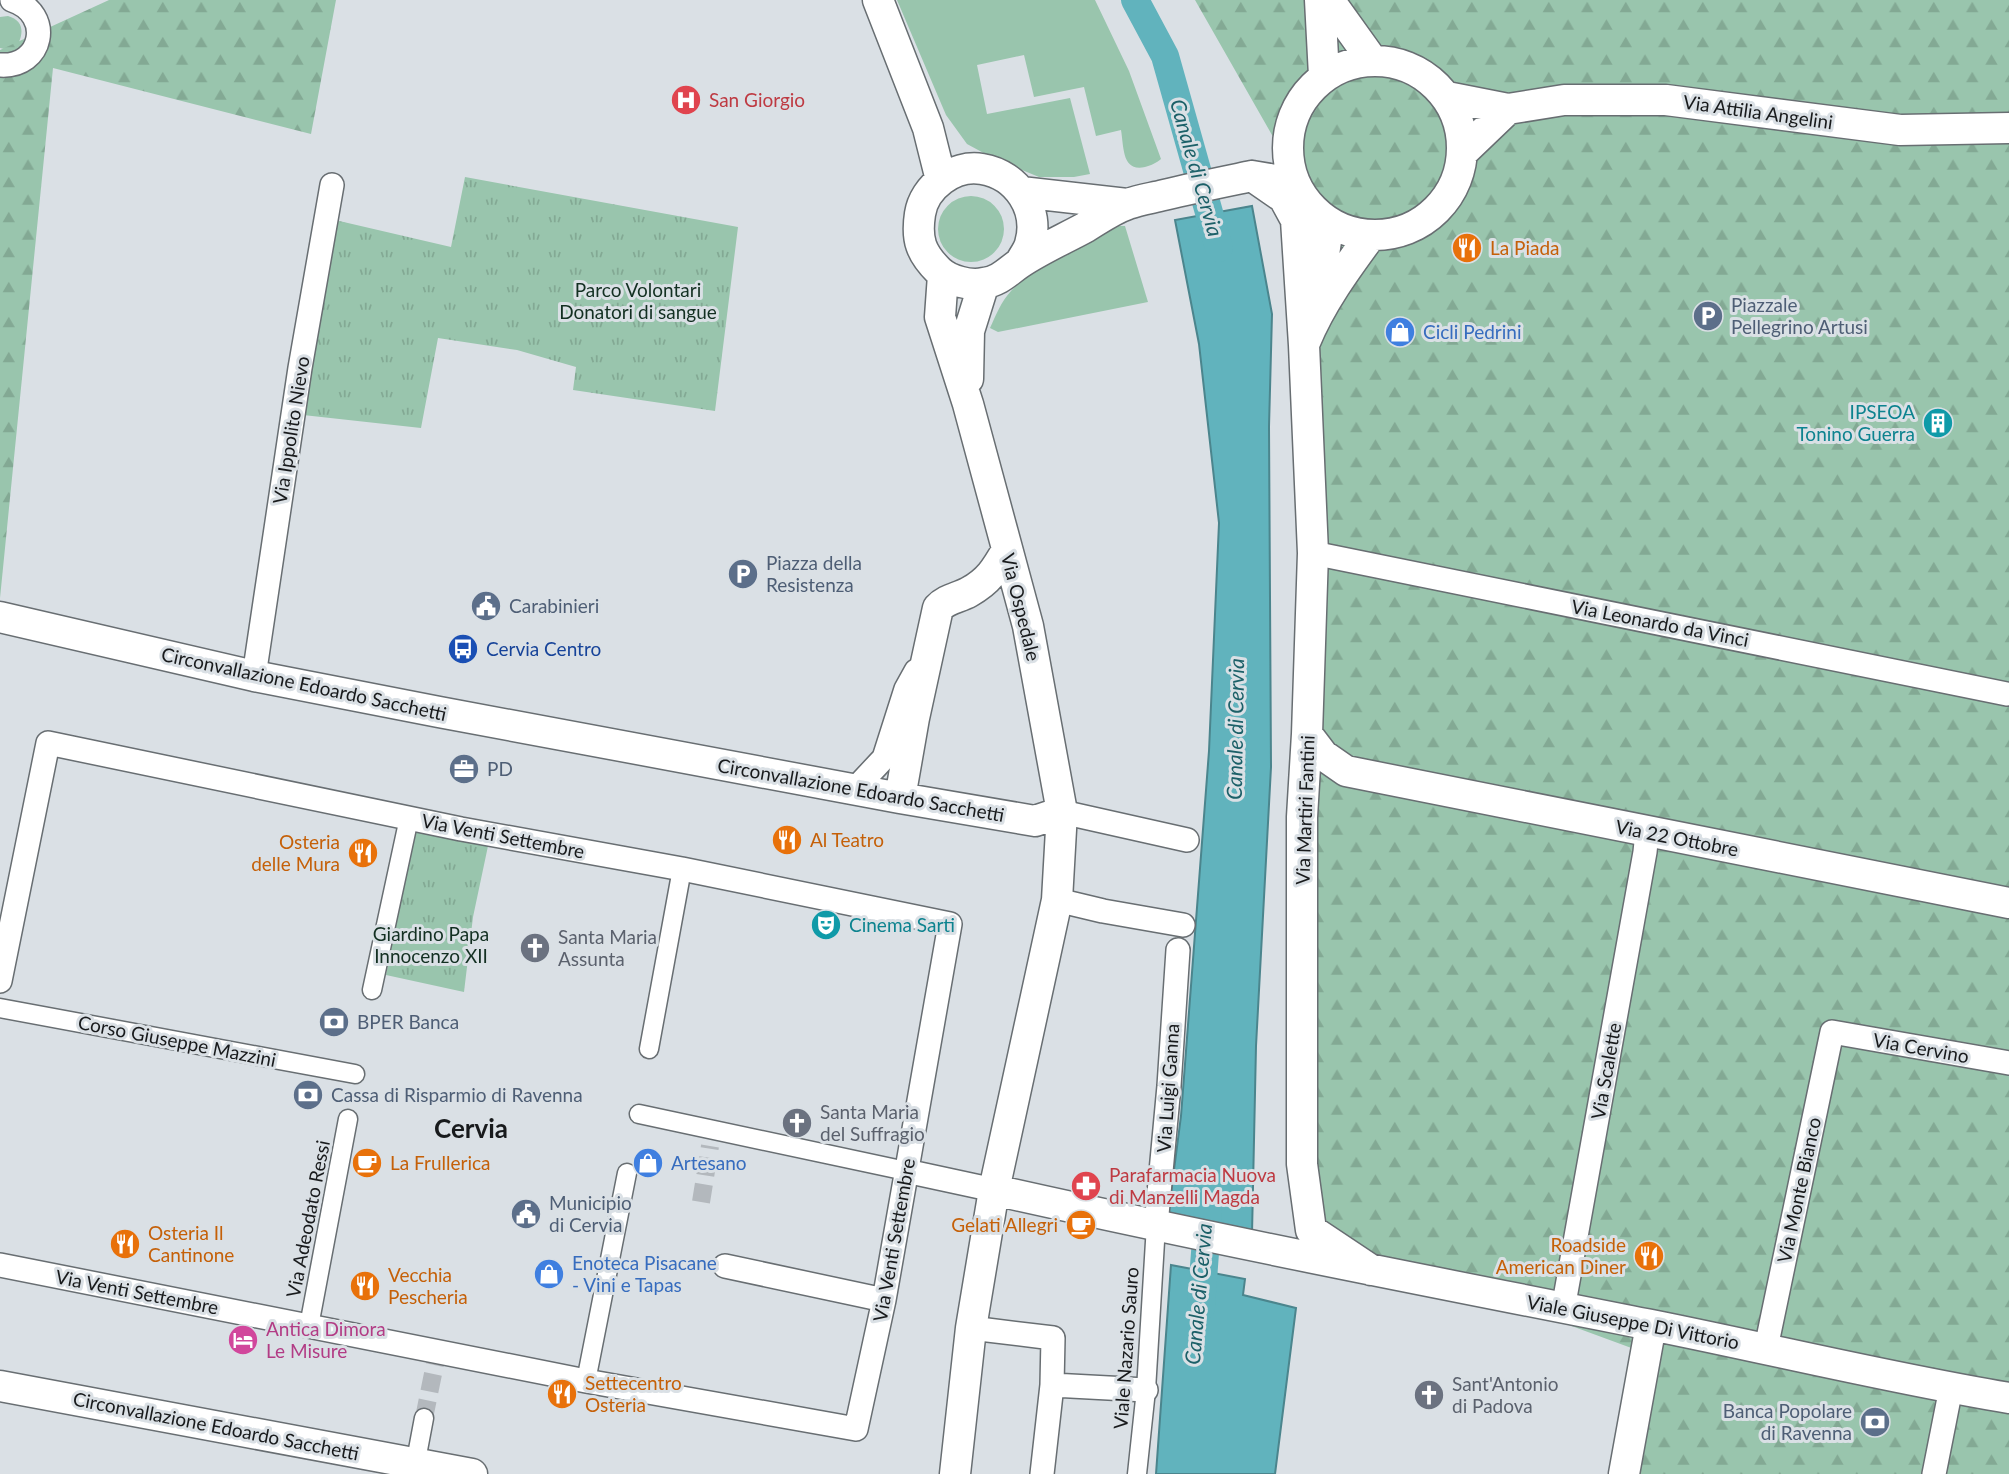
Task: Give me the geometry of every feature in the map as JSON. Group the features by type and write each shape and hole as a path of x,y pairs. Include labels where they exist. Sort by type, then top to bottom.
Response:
{"street":[{"path":"1,70 24,60 38,40 36,18 29,9 12,0"},
{"path":"878,0 928,128 941,180"},
{"path":"1320,0 1324,76"},
{"path":"1329,0 1372,60"},
{"path":"1372,60 1401,64 1427,76 1447,97 1460,124 1462,153 1457,180 1443,203 1423,221 1398,232 1371,235 1342,229 1317,214 1295,184 1289,166 1287,146 1292,119 1305,95 1324,76 1347,65 1372,60"},
{"name":"Via Attilia Angelini","path":"1447,97 1508,109 1564,100 1666,100 1900,130 2009,128"},
{"path":"1462,153 1508,109"},
{"path":"928,128 982,169 1009,180 1021,192 1028,204 1033,224 1030,246 1020,263"},
{"path":"1252,176 1287,146"},
{"path":"982,169 962,170 941,180 922,204 917,230 927,259 943,275 962,283 984,284 1003,277 1020,263 1128,204 1252,176 1295,184"},
{"path":"1252,176 1284,198 1296,220 1309,332"},
{"name":"Via Ippolito Nievo","path":"254,676 300,368 332,185"},
{"path":"1021,192 1128,204"},
{"path":"1309,332 1326,240 1317,214"},
{"path":"1309,332 1346,269 1371,235"},
{"path":"943,275 940,317 968,404"},
{"path":"968,404 970,331 984,284"},
{"name":"Via Martiri Fantini","path":"1309,332 1313,553 1302,817 1302,1164 1311,1230 1371,1270"},
{"name":"Via Ospedale","path":"968,404 1028,626 1062,811"},
{"path":"900,798 938,608 943,603 970,592 992,575 1007,550"},
{"name":"Via Leonardo da Vinci","path":"1313,553 2007,694"},
{"path":"970,592 1002,602 1028,626"},
{"name":"Circonvallazione Edoardo Sacchetti","path":"0,617 254,676 900,798 1035,821 1062,811"},
{"path":"855,789 884,758 906,689 928,650"},
{"name":"Via 22 Ottobre","path":"1307,734 1323,755 1346,771 2009,903"},
{"name":"Via Venti Settembre","path":"0,981 48,743 461,829 682,869 950,924 884,1300 856,1429 437,1357 309,1326 0,1265"},
{"path":"1302,817 1321,788 1346,771"},
{"path":"955,1474 971,1328 994,1190 1058,900 1062,811 1187,840"},
{"path":"372,989 409,818"},
{"name":"Via Scalette","path":"1563,1309 1647,832"},
{"path":"649,1049 682,869"},
{"path":"1058,900 1183,925"},
{"name":"Via Luigi Ganna","path":"1156,1226 1178,950"},
{"name":"Corso Giuseppe Mazzini","path":"0,1008 355,1074"},
{"name":"Via Cervino","path":"1832,1032 2009,1063"},
{"name":"Via Monte Bianco","path":"1766,1348 1832,1032"},
{"path":"639,1114 711,1138 906,1171 994,1190"},
{"name":"Via Adeodato Ressi","path":"309,1326 348,1119"},
{"path":"586,1381 627,1173"},
{"name":"Viale Giuseppe Di Vittorio","path":"994,1190 1257,1248 2009,1398"},
{"name":"Viale Nazario Sauro","path":"1136,1474 1146,1390 1156,1226"},
{"path":"725,1266 884,1300"},
{"path":"1624,1474 1651,1325"},
{"path":"971,1328 1053,1338 1052,1385 1042,1474"},
{"path":"1052,1385 1146,1390"},
{"name":"Circonvallazione Edoardo Sacchetti","path":"0,1386 415,1469 472,1474"},
{"path":"1934,1474 1951,1388"},
{"path":"415,1469 424,1418"}],"green space":[{"path":"109,0 336,0 311,134 53,68 0,598 0,50"},
{"path":"897,0 1095,0 1129,71 1161,159 1154,164 1137,168 1128,162 1121,130 1096,136 1084,87 1034,97 1024,55 977,65 987,114 1070,98 1090,174 1039,177 967,144 946,115"},
{"path":"1195,0 2009,0 2009,1474 1622,1474 1645,1353 1311,1230 1317,214"},
{"path":"8,16 19,23 21,33 19,42 4,49 0,48 0,17"},
{"name":"Parco Volontari Donatori di sangue","path":"465,177 738,227 715,411 573,390 576,367 517,350 438,338 421,428 303,415 335,220 451,247"},
{"path":"965,196 977,196 989,201 999,211 1004,229 1002,242 989,257 977,262 965,262 953,257 943,247 938,235 938,223 943,211 953,201"},
{"path":"1118,226 1125,226 1148,302 998,332 990,328 1004,300 1020,282 1061,254"},
{"name":"Giardino Papa Innocenzo XII","path":"415,830 488,846 473,917 464,992 386,975"}],"water":[{"path":"1252,206 1272,314 1269,427 1271,767 1256,1046 1252,1234 1168,1216 1181,1116 1209,751 1219,523 1199,344 1175,220"},
{"path":"1171,1265 1245,1279 1243,1295 1296,1308 1275,1474 1156,1474"}],"waterway":[{"name":"Canale di Cervia","path":"1135,0 1165,56 1219,248"},
{"name":"Canale di Cervia","path":"1201,1307 1208,1212"}],"tunnel":[{"path":"701,1202 710,1146"},
{"path":"424,1418 435,1364"}],"place":[{"name":"San Giorgio","path":"686,100"},
{"name":"La Piada","path":"1467,248"},
{"name":"Piazzale Pellegrino Artusi","path":"1708,316"},
{"name":"Cicli Pedrini","path":"1400,332"},
{"name":"IPSEOA Tonino Guerra","path":"1938,423"},
{"name":"Piazza della Resistenza","path":"743,574"},
{"name":"Carabinieri","path":"486,606"},
{"name":"Cervia Centro","path":"463,649"},
{"name":"PD","path":"464,769"},
{"name":"Al Teatro","path":"787,840"},
{"name":"Osteria delle Mura","path":"363,853"},
{"name":"Cinema Sarti","path":"826,925"},
{"name":"Santa Maria Assunta","path":"535,948"},
{"name":"BPER Banca","path":"334,1022"},
{"name":"Cassa di Risparmio di Ravenna","path":"308,1095"},
{"name":"Santa Maria del Suffragio","path":"797,1123"},
{"name":"La Frullerica","path":"367,1163"},
{"name":"Artesano","path":"648,1163"},
{"name":"Parafarmacia Nuova di Manzelli Magda","path":"1086,1186"},
{"name":"Municipio di Cervia","path":"526,1214"},
{"name":"Gelati Allegri","path":"1081,1225"},
{"name":"Osteria Il Cantinone","path":"125,1244"},
{"name":"Roadside American Diner","path":"1649,1256"},
{"name":"Enoteca Pisacane - Vini e Tapas","path":"549,1274"},
{"name":"Vecchia Pescheria","path":"365,1286"},
{"name":"Antica Dimora Le Misure","path":"243,1340"},
{"name":"Settecentro Osteria","path":"562,1394"},
{"name":"Sant'Antonio di Padova","path":"1429,1395"},
{"name":"Banca Popolare di Ravenna","path":"1875,1422"}],"district":[{"name":"Cervia","path":"471,1129"}]}
